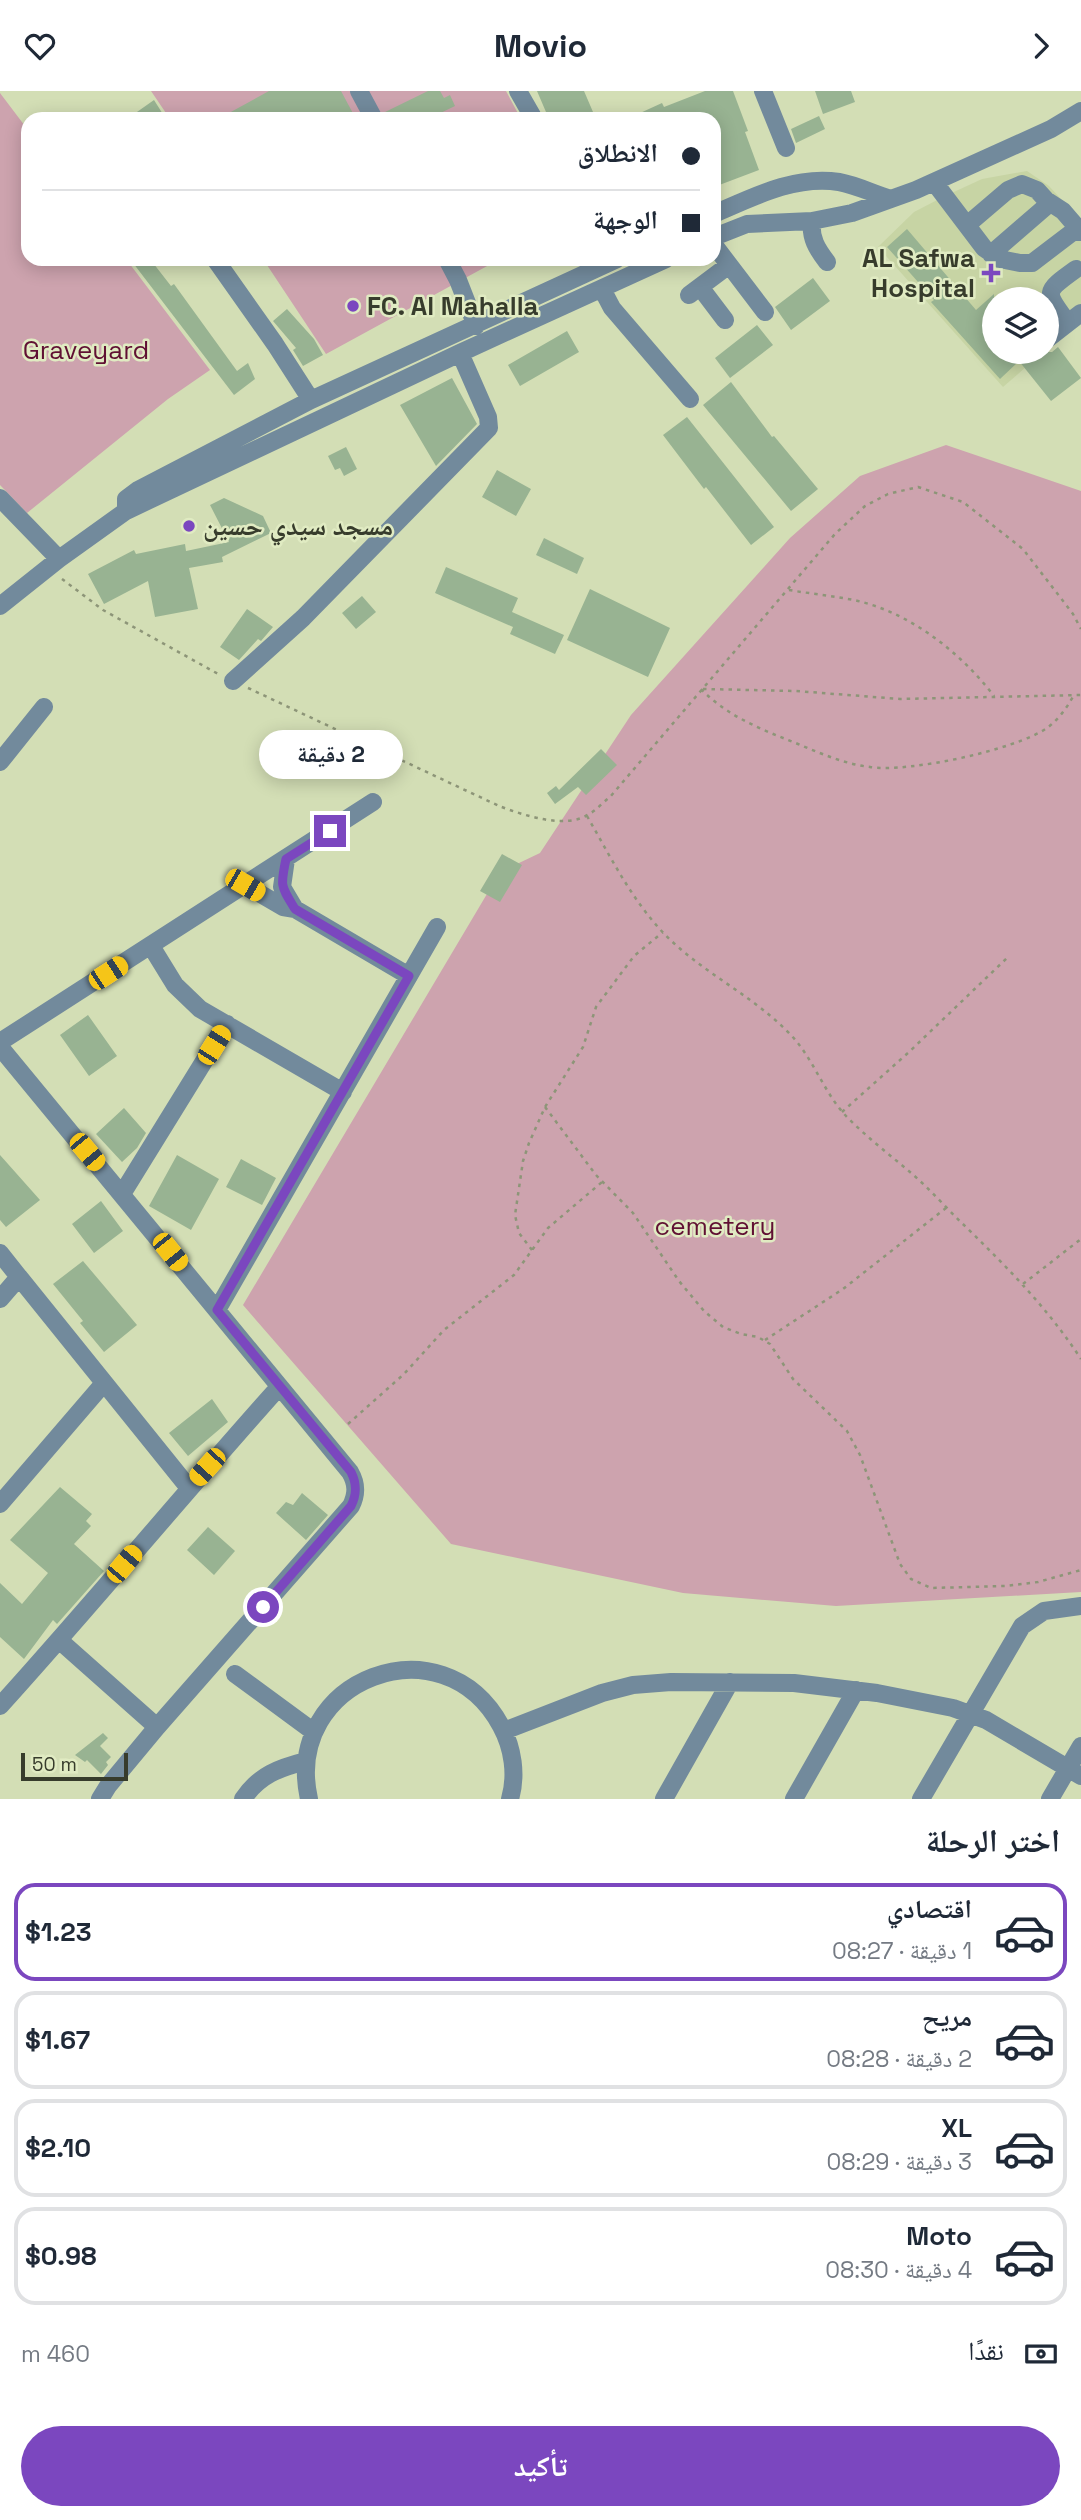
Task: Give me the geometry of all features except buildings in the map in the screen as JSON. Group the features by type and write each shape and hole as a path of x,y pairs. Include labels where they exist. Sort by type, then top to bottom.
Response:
{"street":[{"path":"359,91 370,112"},
{"path":"518,91 530,112"},
{"path":"763,91 786,148"},
{"path":"721,234 747,224 839,217 934,182 1051,129 1081,111"},
{"path":"1051,129 1081,126"},
{"path":"721,212 798,181 842,183 891,199"},
{"path":"934,182 967,225 991,254 1020,263 1032,263 1079,230 1063,211 1033,187 1017,185 967,225"},
{"path":"991,254 1050,203"},
{"path":"731,207 747,224"},
{"path":"812,221 814,244 827,262"},
{"path":"721,254 765,312"},
{"path":"726,320 695,291 729,265"},
{"path":"220,266 311,400"},
{"path":"451,266 476,326"},
{"path":"127,511 126,499 138,490 311,400 601,266"},
{"path":"0,606 127,511 460,353 651,266"},
{"path":"1059,330 1075,318 1051,299 1050,292 1053,286 1076,269"},
{"path":"602,289 612,308 690,399"},
{"path":"233,681 303,618 489,428 488,417 460,353"},
{"path":"0,498 54,563"},
{"path":"0,762 44,707"},
{"path":"100,1799 157,1727 353,1501 356,1489 351,1472 0,1044 373,802"},
{"path":"286,859 282,887 295,909"},
{"path":"245,885 283,907 295,909 409,976"},
{"path":"217,1310 437,927"},
{"path":"151,946 167,973 187,998 343,1092"},
{"path":"122,1194 228,1024"},
{"path":"0,1253 189,1488"},
{"path":"0,1299 19,1277"},
{"path":"0,1504 104,1383"},
{"path":"0,1706 279,1387"},
{"path":"921,1799 1022,1626 1044,1611 1081,1606"},
{"path":"60,1640 157,1727"},
{"path":"309,1799 305,1779 306,1761 314,1732 334,1702 348,1689 381,1673 418,1670 453,1679 469,1689 495,1715 504,1731 513,1762 510,1799"},
{"path":"235,1674 314,1732"},
{"path":"504,1731 602,1693 632,1685 671,1682 794,1683 931,1702 970,1713 1074,1772"},
{"path":"664,1799 730,1682"},
{"path":"794,1799 856,1690"},
{"path":"1050,1799 1074,1772 1081,1746"},
{"path":"243,1799 265,1776 285,1766 306,1761"}],"path":[{"path":"54,563 74,590 103,610 203,667 499,806 536,818 559,821 587,816 610,797 835,534 865,506 888,494 918,487 963,502 1023,549 1073,614 1081,629"},
{"path":"789,590 860,602 904,620 964,661 995,697"},
{"path":"701,689 712,700 749,724 849,764 873,768 929,764 1029,738 1059,719 1073,695"},
{"path":"701,689 796,691 900,699 1081,695"},
{"path":"587,816 631,890 663,932 678,947 746,995 791,1035 814,1068 832,1101 912,1173 1023,1284 1081,1359"},
{"path":"532,1250 519,1233 515,1215 523,1161 545,1107 579,1056 596,1007 634,956 663,932"},
{"path":"842,1112 1007,958"},
{"path":"545,1107 602,1182 633,1213 679,1281 704,1311 732,1332 765,1341 774,1348 793,1379 838,1420 854,1443 900,1564 911,1579 931,1588 968,1588 1038,1582 1081,1570"},
{"path":"348,1424 404,1374 444,1330 514,1275 556,1219 602,1182"},
{"path":"765,1341 843,1289 947,1208"},
{"path":"1023,1284 1081,1238"}],"shaded area":[{"name":"AL Safwa Hospital","path":"1027,171 1049,186 1081,221 1081,318 1059,338 1059,287 982,287 982,363 878,247 914,212 982,179"},
{"name":"AL Safwa Hospital","path":"982,364 1029,364 1003,387"}],"green space":[{"path":"151,91 506,91 517,112 165,112"},
{"name":"Graveyard","path":"0,93 21,121 21,266 131,266 210,370 168,399 27,513 0,485"},
{"name":"FC. Al Mahalla","path":"268,266 487,266 326,354"},
{"name":"cemetery","path":"946,445 1081,491 1081,1592 836,1606 683,1593 451,1544 243,1305 500,872 540,853 631,715 790,538 860,476"}],"place":[{"name":"AL Safwa Hospital","path":"991,273"},
{"name":"FC. Al Mahalla","path":"353,306"},
{"name":"مسجد سيدي حسين","path":"189,526"}],"route":[{"path":"263,1607 351,1506 356,1489 351,1472 217,1310 409,976 295,909 286,897 282,887 286,859 330,831"}]}
